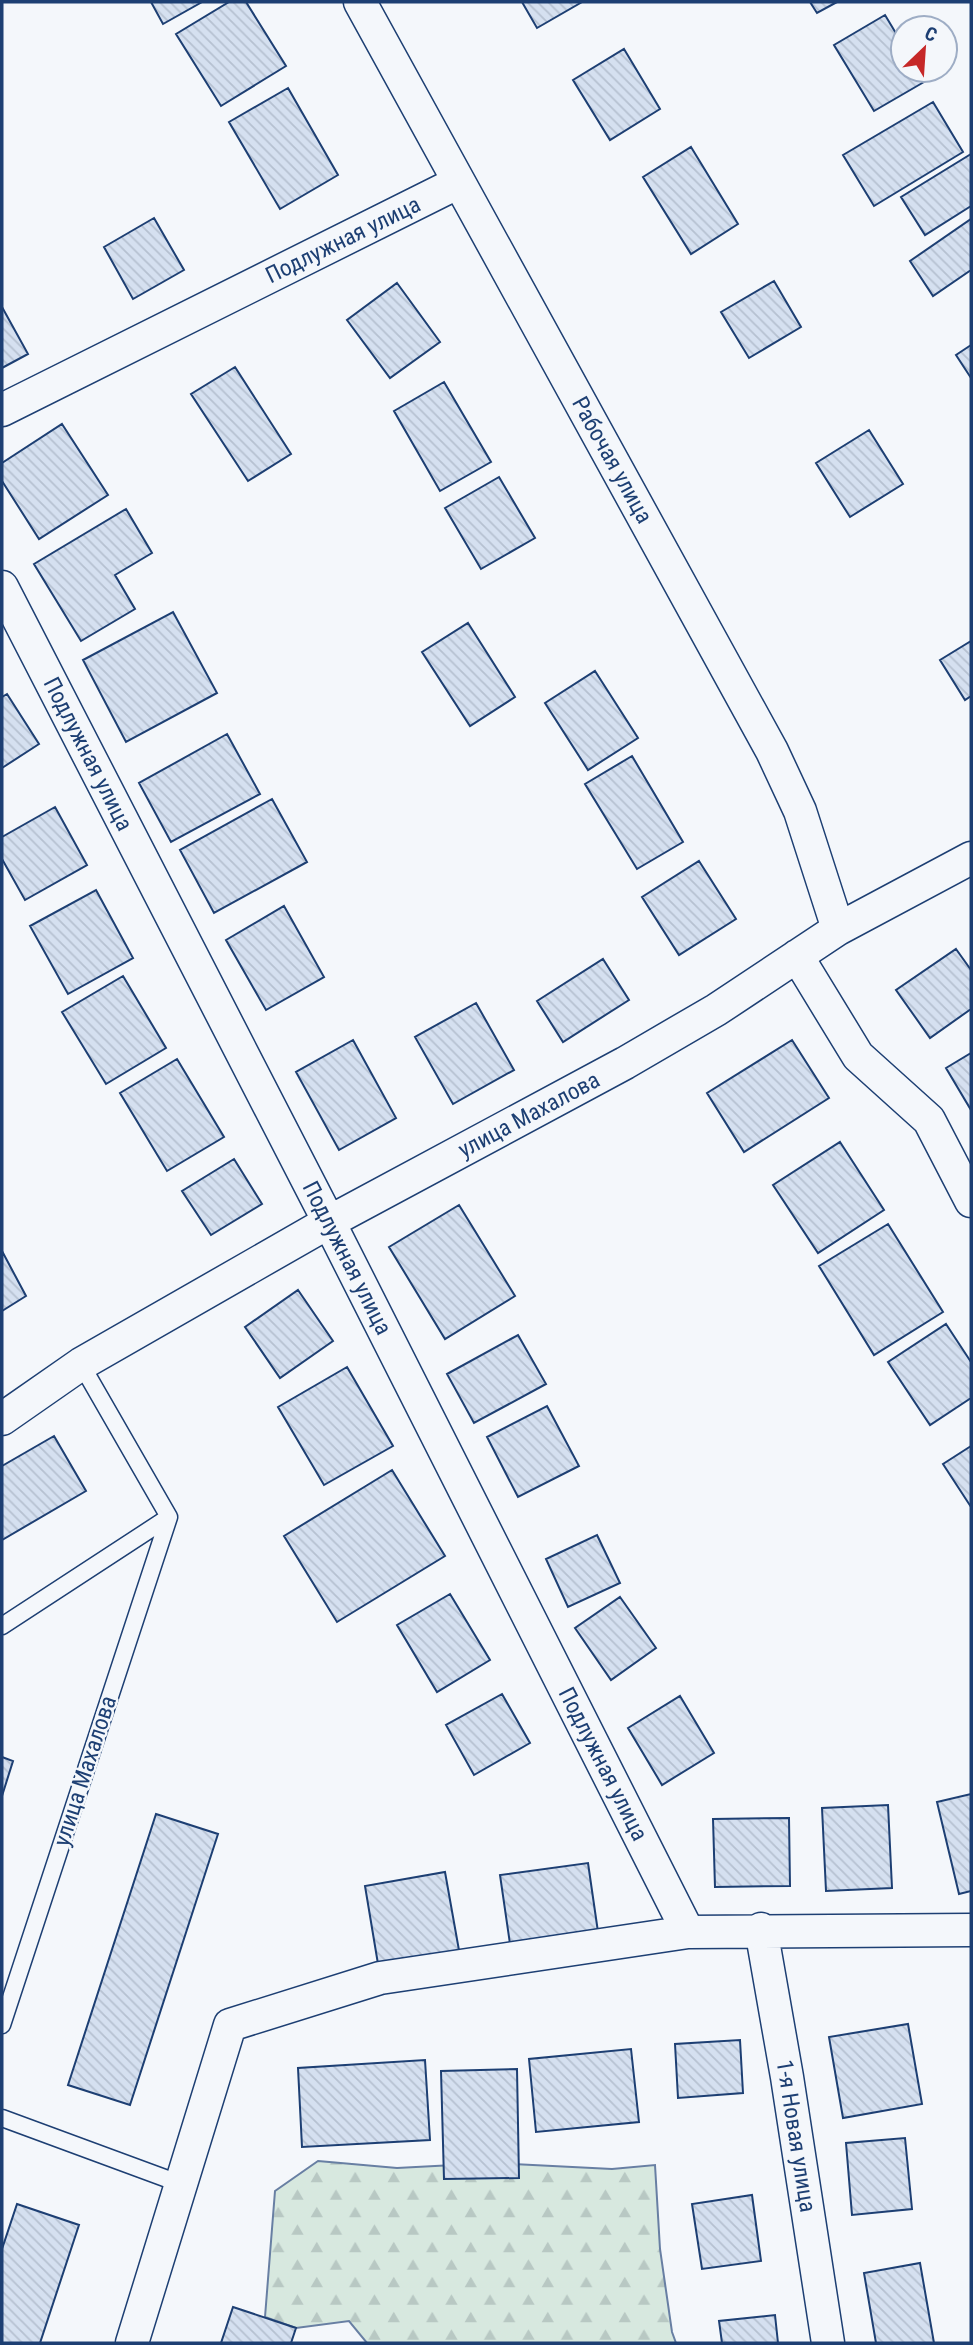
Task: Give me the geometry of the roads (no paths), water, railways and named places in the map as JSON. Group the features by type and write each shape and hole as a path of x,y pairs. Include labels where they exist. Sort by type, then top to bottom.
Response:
{"street":[{"name":"Рабочая улица","path":"360,2 772,751 800,811 838,929"},
{"name":"Подлужная улица","path":"2,410 459,182"},
{"name":"Подлужная улица","path":"2,587 329,1222 688,1932"},
{"name":"улица Махалова","path":"2,1419 81,1363 329,1222 625,1063 716,1010 838,929 971,858"},
{"path":"797,957 858,1056 929,1120 971,1201"},
{"path":"132,2343 230,2025 380,1978 688,1932 761,1929 971,1930"},
{"name":"1-я Новая улица","path":"761,1929 828,2343"}],"lane":[{"path":"2,1626 169,1517 81,1363"},
{"name":"улица Махалова","path":"2,2025 169,1517"},
{"path":"2,2118 181,2184"}]}
